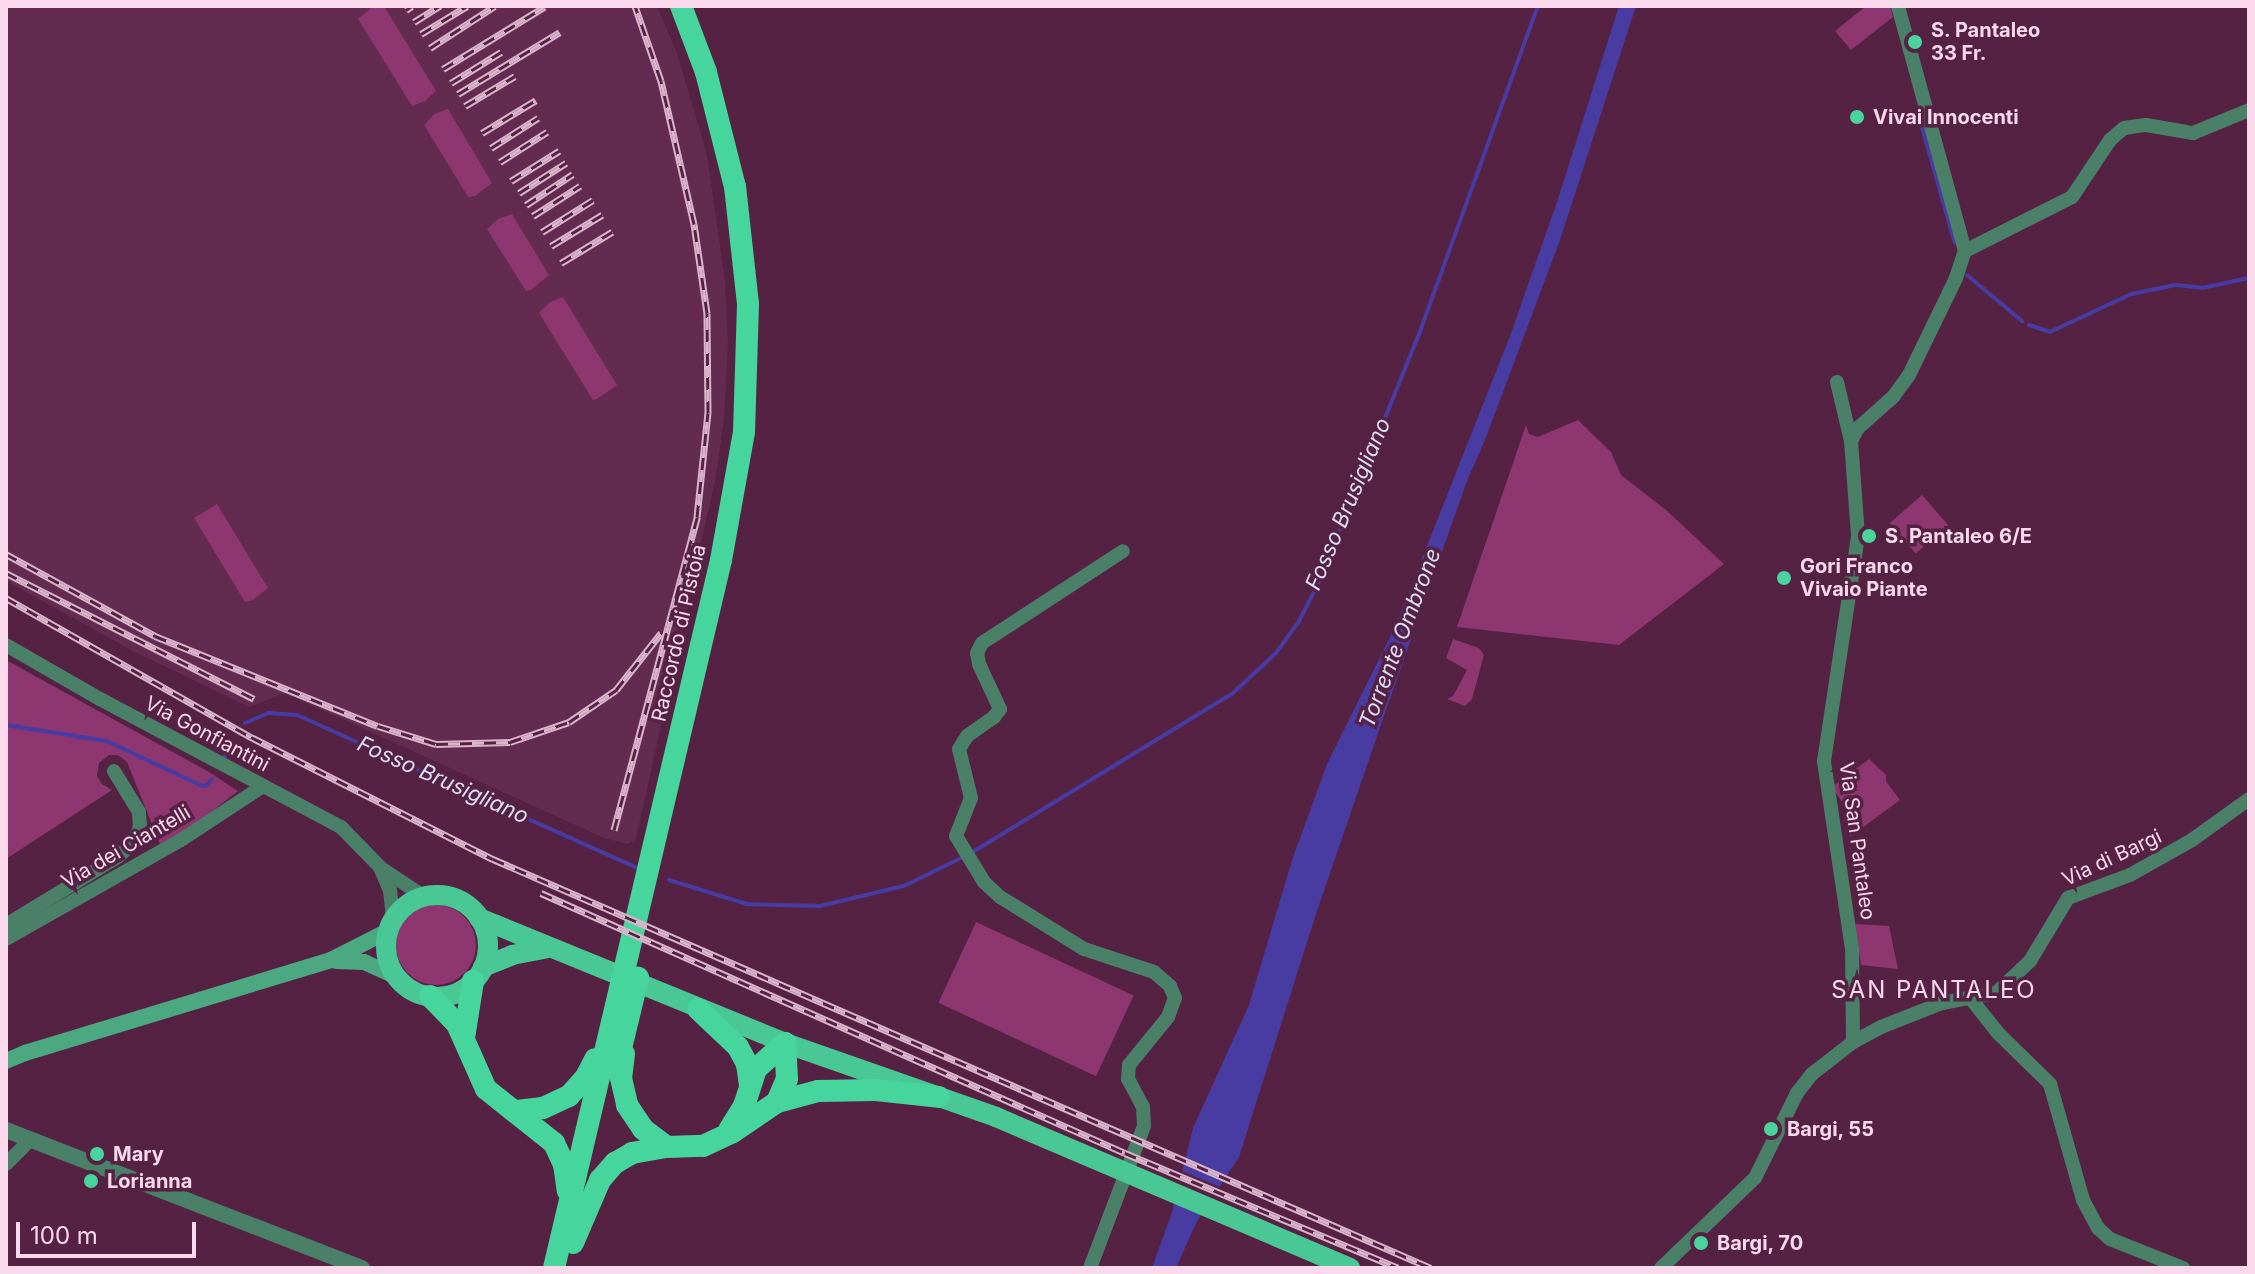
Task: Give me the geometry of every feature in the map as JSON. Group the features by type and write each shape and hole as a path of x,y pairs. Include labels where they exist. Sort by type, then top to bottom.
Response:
{"highway":[{"name":"Raccordo di Pistoia","path":"568,1268 721,560 740,460 747,399 746,283 735,187 710,84 681,6"},
{"name":"Raccordo di Pistoia","path":"554,1268 619,1021 740,533 759,404 761,324 750,207 732,117 695,6"},
{"path":"464,1038 478,974"},
{"path":"430,996 454,1019 476,1073 486,1089 549,1138 562,1156 567,1182 566,1220"},
{"path":"698,1009 738,1047 747,1064 750,1085"},
{"path":"517,1111 552,1105 575,1091 619,1021"},
{"path":"619,1021 621,1078 627,1105 643,1129 667,1147"},
{"path":"726,1134 743,1110 756,1069 785,1043"},
{"path":"777,1102 787,1079 785,1043"},
{"path":"573,1243 594,1191 607,1172 632,1153 667,1147 696,1148 726,1134 777,1102 807,1093 837,1089 939,1097"}],"main road":[{"path":"6,1061 331,960 390,926 406,905 423,896 451,897 469,906 479,918 488,944 478,974"},
{"path":"479,918 785,1043 939,1097 1350,1268"},
{"path":"390,926 386,951 397,977"},
{"path":"331,960 364,962 397,977 412,990 430,996 456,993 478,974 512,955 549,947"}],"street":[{"path":"1851,441 1858,428 1893,397 1909,375 1956,278 1965,251 1898,6"},
{"path":"1965,251 2072,197 2110,140 2124,128 2146,125 2193,133 2249,110"},
{"name":"Via San Pantaleo","path":"1837,382 1851,441 1858,536 1824,761 1852,949 1853,1042"},
{"path":"1090,1268 1144,1126 1143,1107 1129,1085 1129,1065 1168,1017 1175,998 1170,986 1154,972 1084,949 1000,897 984,882 956,836 971,793 959,749 963,740 1000,709 977,659 982,643 1123,551"},
{"name":"Via Gonfiantini","path":"6,645 341,827 380,867 423,896"},
{"path":"6,925 115,859 134,842 140,827 139,812 114,771"},
{"name":"Via dei Ciantelli","path":"6,939 181,840 263,786"},
{"name":"Via di Bargi","path":"1661,1268 1750,1183 1764,1164 1800,1087 1853,1042 1932,1007 1996,993 2019,972 2068,898 2130,875 2200,836 2249,799"},
{"name":"Via Gonfiantini","path":"380,867 390,890 390,926"},
{"path":"1971,999 1998,1033 2050,1084 2083,1200 2098,1228 2110,1239 2183,1268"},
{"path":"6,1130 357,1267"},
{"path":"6,1164 30,1140"}],"shaded area":[{"path":"6,6 657,6 677,53 707,155 725,282 728,345 724,418 716,476 636,839 628,844 604,838 285,693 249,707 133,651 6,581"},
{"path":"373,6 384,6 436,91 425,101 412,106 358,19"},
{"path":"1866,6 1890,6 1893,17 1851,50 1835,31"},
{"path":"448,109 492,183 475,196 468,197 424,125 434,114"},
{"path":"512,214 549,275 531,290 526,291 487,229 498,219"},
{"path":"563,297 617,385 597,399 593,400 539,313 550,302"},
{"path":"1578,420 1611,452 1621,475 1666,510 1724,564 1619,645 1457,627 1526,425 1529,434 1538,437"},
{"path":"1922,495 1948,525 1916,553 1890,523"},
{"path":"217,504 268,588 253,600 245,602 194,518"},
{"path":"1453,639 1479,648 1484,655 1472,699 1465,706 1447,699 1453,696 1467,670 1446,658"},
{"path":"6,660 238,791 193,826 160,844 127,762 118,755 109,755 99,763 97,776 102,784 112,790 6,859"},
{"path":"1869,759 1886,775 1886,781 1900,800 1850,837 1846,826 1854,820 1832,787"},
{"path":"428,905 444,905 465,916 476,937 476,953 465,974 444,985 428,985 414,979 402,967 396,953 396,937 402,923 414,911"},
{"path":"976,922 1134,996 1096,1076 938,1003"},
{"path":"1855,924 1889,926 1898,969 1861,965"}],"water":[{"name":"Torrente Ombrone","path":"1619,6 1636,6 1560,240 1467,481 1386,710 1316,914 1239,1157 1196,1223 1176,1268 1152,1268 1172,1212 1193,1128 1249,1005 1292,860 1327,764 1395,627 1510,336 1557,202"}],"pier":[{"path":"1180,1170 1225,1189 1220,1202 1175,1183"}],"waterway":[{"name":"Fosso Brusigliano","path":"971,853 1233,693 1276,653 1299,621 1318,584 1418,337 1538,6"},
{"path":"1917,110 1955,243"},
{"path":"1967,275 2022,321"},
{"path":"2029,325 2050,332 2131,294 2175,285 2202,288 2249,278"},
{"name":"Fosso Brusigliano","path":"245,723 268,713 297,715 638,868"},
{"name":"Fosso Brusigliano","path":"6,725 107,741 200,785 206,786 212,779"},
{"name":"Fosso Brusigliano","path":"225,756 229,749"},
{"name":"Fosso Brusigliano","path":"669,880 747,904 820,906 904,886 961,858"}],"railway":[{"path":"406,10 412,6"},
{"path":"414,22 440,6"},
{"path":"421,34 467,6"},
{"path":"430,48 495,6"},
{"path":"614,830 697,517 708,413 707,313 694,224 661,81 635,6"},
{"path":"443,69 544,7"},
{"path":"458,94 560,32"},
{"path":"451,83 501,52"},
{"path":"465,106 515,76"},
{"path":"482,133 536,100"},
{"path":"491,148 538,118"},
{"path":"500,162 547,132"},
{"path":"511,181 559,151"},
{"path":"519,193 566,163"},
{"path":"526,205 573,174"},
{"path":"533,216 580,186"},
{"path":"542,232 593,200"},
{"path":"551,246 602,215"},
{"path":"561,263 612,232"},
{"path":"6,554 155,636 378,726 436,744 510,742 569,722 616,690 661,633"},
{"path":"6,573 254,699"},
{"path":"6,598 251,737 493,859 1431,1268"},
{"path":"541,893 1125,1153 1398,1268"}],"place":[{"name":"S. Pantaleo 33 Fr.","path":"1915,42"},
{"name":"Vivai Innocenti","path":"1857,117"},
{"name":"S. Pantaleo 6/E","path":"1869,536"},
{"name":"Gori Franco Vivaio Piante","path":"1784,578"},
{"name":"Bargi, 55","path":"1771,1129"},
{"name":"Mary","path":"97,1154"},
{"name":"Lorianna","path":"91,1181"},
{"name":"Bargi, 70","path":"1701,1243"}],"district":[{"name":"SAN PANTALEO","path":"1934,990"}]}
